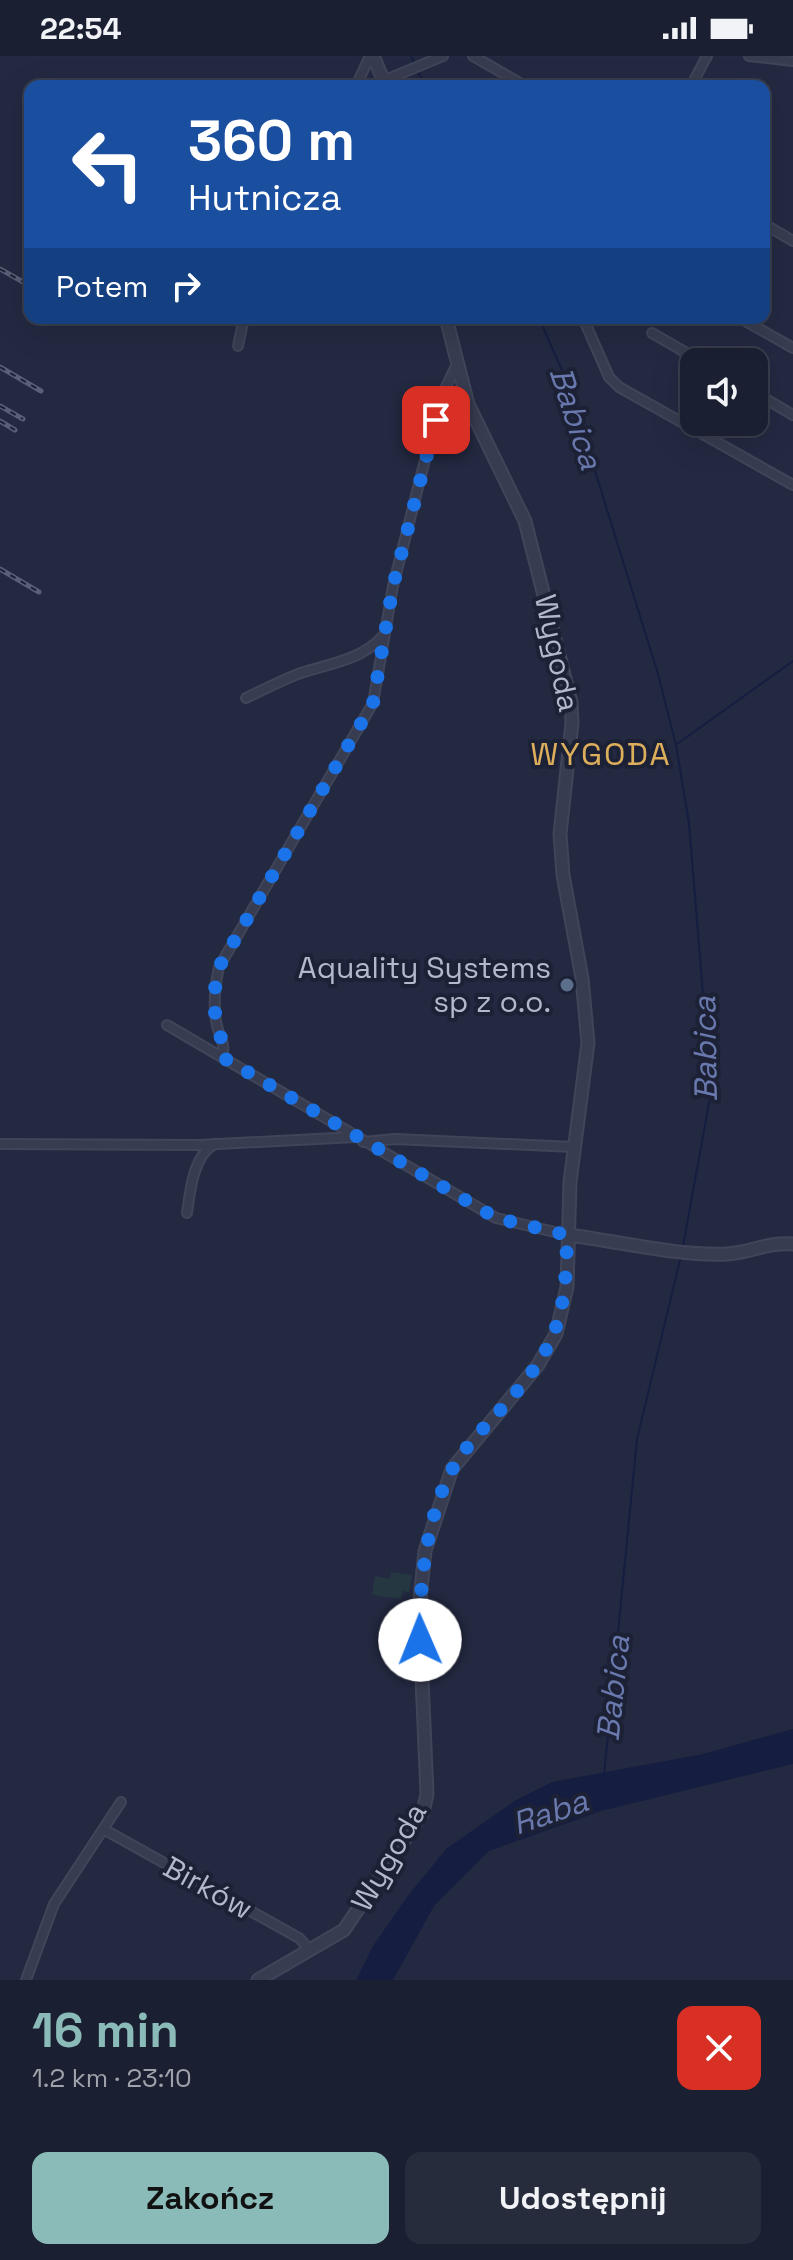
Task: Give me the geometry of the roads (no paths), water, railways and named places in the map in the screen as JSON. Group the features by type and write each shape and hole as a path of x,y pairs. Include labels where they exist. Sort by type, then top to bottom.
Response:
{"street":[{"path":"371,56 383,80"},
{"path":"359,80 371,56"},
{"path":"390,80 443,56"},
{"path":"473,56 515,80"},
{"path":"694,80 707,56"},
{"path":"749,56 793,61"},
{"path":"770,228 793,241"},
{"path":"238,346 243,324"},
{"name":"Wygoda","path":"258,1980 344,1930 423,1812 427,1794 419,1609 425,1551 452,1469 538,1365 556,1334 567,1287 567,1235 574,1147 588,1043 582,978 563,875 560,834 572,723 571,702 525,521 491,458 456,366 447,324"},
{"path":"586,324 609,377 619,387 793,485"},
{"path":"751,324 793,348"},
{"path":"652,333 680,349"},
{"path":"222,1057 225,1048 217,1024 215,984 219,967 304,816 373,703 383,636 441,397 456,366"},
{"path":"768,400 793,415"},
{"path":"246,698 294,676 367,650 383,636"},
{"path":"167,1025 496,1218 567,1235 696,1253 730,1254 759,1245 793,1244"},
{"path":"0,1144 216,1144 395,1139 574,1147"},
{"path":"187,1213 191,1184 204,1155 216,1144"},
{"path":"26,1980 54,1904 121,1802"},
{"name":"Birków","path":"105,1830 299,1938 309,1949"}],"water":[{"name":"Raba","path":"793,1729 793,1764 601,1811 489,1851 434,1906 393,1980 356,1980 373,1946 446,1849 516,1800 552,1782 703,1754"}],"waterway":[{"name":"Babica","path":"411,56 416,66"},
{"name":"Babica","path":"418,72 423,80"},
{"name":"Babica","path":"542,324 568,384 658,674 676,745 689,823 711,1092 683,1246"},
{"path":"677,744 793,661"},
{"name":"Babica","path":"604,1775 637,1439 681,1256"}],"railway":[{"path":"0,269 24,283"},
{"path":"0,367 41,391"},
{"path":"0,406 23,419"},
{"path":"0,421 15,430"},
{"path":"0,569 39,592"}],"place":[{"name":"Aquality Systems sp z o.o.","path":"567,985"}],"district":[{"name":"WYGODA","path":"601,754"}]}
